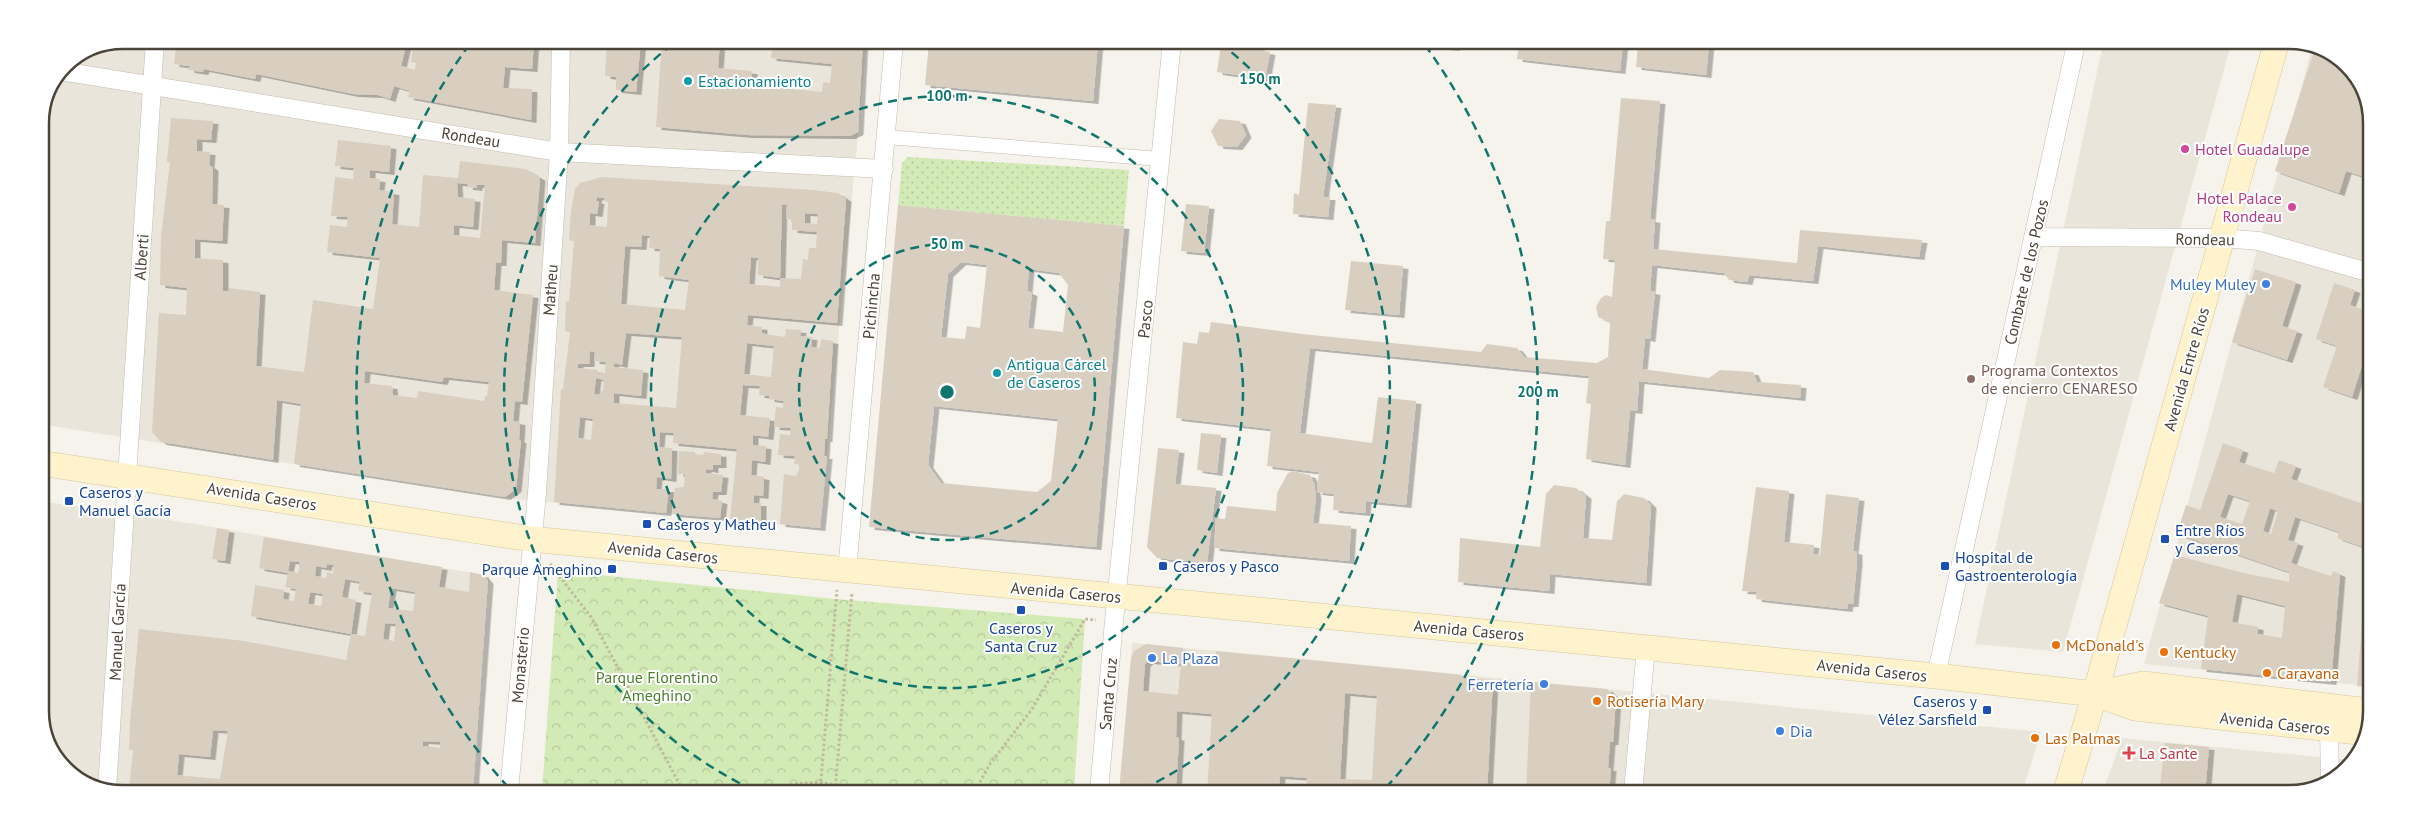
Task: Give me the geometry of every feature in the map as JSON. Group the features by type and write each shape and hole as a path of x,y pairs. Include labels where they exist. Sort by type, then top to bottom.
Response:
{"main road":[{"name":"Avenida Entre Ríos","path":"2068,785 2095,694 2275,49"},
{"name":"Avenida Caseros","path":"49,464 126,474 531,540 1936,676 2095,694 2135,708 2360,732"},
{"name":"Avenida Caseros","path":"2095,694 2143,684 2363,710"}],"street":[{"name":"Alberti","path":"126,474 155,49"},
{"name":"Matheu","path":"531,540 537,483 560,152 561,49"},
{"name":"Pichincha","path":"846,571 893,49"},
{"name":"Pasco","path":"1117,597 1171,49"},
{"name":"Combate de los Pozos","path":"1936,676 2075,49"},
{"name":"Rondeau","path":"68,72 560,152 884,169"},
{"path":"886,137 1160,159"},
{"name":"Rondeau","path":"2034,237 2222,238 2259,241 2363,271"},
{"name":"Manuel García","path":"107,784 126,474"},
{"name":"Monasterio","path":"509,785 531,540"},
{"name":"Santa Cruz","path":"1100,785 1117,597"},
{"path":"1634,785 1646,647"},
{"path":"2329,728 2330,773"}],"path":[{"path":"531,540 591,617 680,785"},
{"path":"821,785 846,571"},
{"path":"835,785 846,571"},
{"path":"978,785 990,764 1032,709 1085,619 1114,621"},
{"path":"786,785 821,782 832,785"}],"shaded area":[{"path":"122,49 866,49 820,528 514,499 49,425 49,122 54,94 70,70 94,54"},
{"path":"2102,49 2230,49 2063,652 1975,644"},
{"path":"2311,52 2326,59 2342,70 2356,90 2363,118 2363,686 2144,664"},
{"path":"49,502 201,525 489,576 473,785 108,784 90,778 70,764 54,740 49,716"},
{"path":"1132,643 2041,732 2024,785 1120,785"},
{"path":"2122,738 2346,759 2326,775 2304,784 2105,785"}],"green space":[{"path":"908,157 1129,170 1124,226 898,205 902,163"},
{"name":"Parque Florentino Ameghino","path":"558,571 835,599 1085,619 1074,785 542,785"}],"building":[{"path":"176,49 405,49 401,66 415,70 416,63 411,62 413,49 533,49 532,69 505,67 503,88 532,89 531,120 408,97 410,91 394,86 390,99 378,95 353,94 256,74 255,79 204,69 203,72 189,70 189,66 174,64"},
{"path":"607,49 640,49 636,92 616,90 616,77 605,76"},
{"path":"661,49 719,49 718,68 752,71 752,85 822,92 823,82 830,83 832,64 771,58 772,49 863,49 858,132 850,136 747,135 656,127"},
{"path":"928,49 1097,49 1093,101 925,85"},
{"path":"1220,49 1258,49 1270,52 1265,79 1217,72"},
{"path":"1518,49 1622,49 1620,71 1517,59"},
{"path":"1638,49 1708,49 1706,75 1636,67"},
{"path":"2313,53 2342,70 2356,90 2363,118 2363,177 2346,171 2339,193 2275,171"},
{"path":"1621,98 1660,101 1650,219 1655,220 1653,249 1797,263 1800,230 1922,240 1919,257 1818,246 1813,281 1749,275 1747,282 1729,280 1724,273 1652,265 1650,291 1655,292 1650,339 1645,338 1642,369 1709,378 1720,370 1753,372 1757,382 1801,385 1800,398 1639,381 1637,411 1630,410 1625,465 1586,459 1591,404 1586,403 1589,376 1310,348 1300,433 1372,443 1378,397 1416,401 1406,505 1366,501 1365,513 1333,510 1334,494 1317,492 1319,472 1267,466 1271,429 1176,418 1183,342 1197,344 1199,332 1209,333 1211,322 1302,334 1481,352 1487,344 1517,348 1524,357 1597,363 1608,357 1610,323 1598,317 1596,307 1601,298 1606,295 1612,297 1615,260 1603,259 1606,221 1610,221"},
{"path":"1308,103 1336,105 1323,197 1330,197 1328,217 1293,214 1294,193 1299,195"},
{"path":"171,118 213,121 211,140 197,139 197,151 210,152 209,165 213,168 212,204 224,205 222,241 195,239 195,258 223,260 223,291 229,291 229,288 260,292 256,366 304,372 313,300 373,309 380,258 327,252 330,225 347,227 348,217 331,216 335,177 353,179 354,168 335,166 338,140 391,146 389,172 370,170 370,178 380,179 379,190 394,192 392,224 419,227 423,175 458,178 460,161 526,169 540,178 535,243 502,240 501,263 496,263 494,290 533,295 522,402 515,401 513,421 520,422 519,440 521,440 516,489 505,497 294,464 301,404 277,400 273,460 161,442 152,432 159,313 186,315 187,288 160,285 161,236 170,162 167,162","holes":["457,183 468,184 467,187 477,188 477,185 485,185 480,238 454,235 454,225 473,227 475,199 458,197","365,371 442,382 444,377 489,382 487,396 485,396 484,401 418,391 417,398 393,395 392,386 364,383"]},
{"path":"1219,119 1240,121 1246,135 1237,147 1218,146 1211,131"},
{"path":"601,177 812,190 838,193 846,199 837,323 748,315 747,325 762,327 762,333 765,334 785,337 786,329 801,330 800,336 812,337 811,347 820,348 821,339 833,341 827,439 825,439 824,456 827,456 820,528 780,524 784,474 796,476 801,465 794,464 795,456 778,455 780,434 790,435 791,428 774,427 776,407 783,408 784,401 769,399 769,396 759,395 760,386 743,385 740,415 770,418 768,437 753,435 753,445 766,446 765,462 752,460 751,475 764,477 763,496 754,495 754,503 761,503 761,522 730,519 737,449 673,443 674,433 660,432 659,447 672,448 671,479 657,477 656,489 669,489 666,513 554,502 561,389 563,389 570,332 565,331 566,301 569,302 574,241 569,240 571,211 575,189 580,183","holes":["597,197 604,198 604,201 608,202 607,227 590,225 590,213 597,214 599,201 596,201","782,204 787,205 786,219 792,219 792,230 817,232 816,248 809,248 808,260 803,259 801,279 780,278","805,213 818,214 817,224 805,223","642,235 650,236 649,248 660,249 659,276 689,280 685,310 621,304 625,246 641,247","751,257 758,258 758,275 780,278 780,287 749,284","626,333 682,337 676,408 614,403 614,393 641,396 643,370 614,367 614,363 622,365","747,343 774,346 771,377 744,374","590,351 595,352 594,361 606,362 605,373 597,374 598,370 578,368 578,364 589,364","596,378 604,380 603,391 600,391 600,395 594,394","580,417 593,419 591,440 578,438"]},
{"path":"1186,204 1209,206 1204,253 1181,251"},
{"name":"Antigua Cárcel de Caseros","path":"898,205 1124,226 1096,547 869,527","holes":["961,262 987,265 980,328 967,326 965,339 941,337 948,274","1029,269 1059,273 1068,285 1063,332 1028,328 1032,293 1027,291","934,406 1058,419 1051,481 1037,492 941,483 928,465"]},
{"path":"1351,261 1403,266 1399,315 1345,310"},
{"path":"2255,269 2296,282 2282,326 2297,331 2287,360 2232,342"},
{"path":"2334,283 2355,290 2350,305 2363,309 2363,362 2352,397 2323,387 2337,346 2316,339"},
{"path":"1201,433 1221,435 1217,473 1197,470"},
{"path":"2223,443 2243,450 2239,462 2274,473 2279,460 2296,466 2291,479 2363,504 2363,547 2337,538 2339,532 2295,517 2288,540 2298,543 2291,563 2331,576 2333,571 2340,574 2331,682 2201,669 2208,616 2159,603 2175,555 2244,573 2289,582 2289,572 2177,534 2186,505 2200,510","holes":["2228,494 2250,501 2242,524 2220,517","2270,508 2278,511 2271,534 2263,531","2237,594 2285,606 2282,638 2258,634 2258,627 2232,622"]},
{"path":"1158,448 1179,450 1175,484 1216,488 1207,563 1157,558 1147,547"},
{"path":"679,451 695,452 695,455 703,455 704,452 721,454 721,465 713,465 713,470 706,469 706,473 723,475 721,492 713,492 712,499 722,501 720,518 672,514 675,488 684,487 685,474 678,474"},
{"path":"1293,471 1310,475 1314,483 1316,497 1313,523 1351,526 1349,561 1214,548 1216,518 1225,519 1227,506 1276,511 1277,493 1288,473"},
{"path":"1554,485 1576,488 1586,496 1583,538 1612,540 1617,501 1624,494 1644,498 1651,505 1646,583 1550,574 1549,591 1458,582 1460,538 1540,547 1546,494"},
{"path":"1756,487 1789,491 1784,542 1814,545 1813,554 1820,555 1826,494 1859,498 1853,551 1857,552 1857,562 1853,604 1848,604 1847,609 1756,599 1757,592 1742,591"},
{"path":"217,528 229,530 225,561 212,559"},
{"path":"264,537 442,567 439,587 469,592 470,572 483,575 488,581 473,785 130,785 133,750 129,750 130,722 139,629 244,641 346,660 351,634 251,616 255,585 284,590 283,599 294,601 296,589 285,587 288,573 259,568","holes":["290,561 300,562 298,573 288,571","327,564 334,565 333,574 327,572 326,578 315,576 316,566 326,568","345,579 360,582 358,591 372,593 365,636 351,634 356,600 342,597","391,588 415,592 413,611 388,608","310,592 323,594 321,606 308,604","385,623 396,624 394,641 383,639","213,730 228,731 220,779 177,775 179,754 210,757","423,741 440,742 440,748 423,746"]},
{"path":"2363,610 2363,687 2357,686"},
{"path":"1146,644 1183,648 1181,661 1215,665 1216,651 1462,675 1462,678 1493,680 1487,785 1306,785 1307,778 1280,776 1279,785 1207,785 1212,714 1177,711 1176,737 1179,738 1176,785 1120,785 1131,659 1134,651","holes":["1148,661 1181,664 1178,695 1143,691 1145,664","1345,693 1377,696 1372,780 1340,779"]},
{"path":"1531,682 1607,689 1616,698 1613,742 1610,742 1608,768 1611,768 1610,785 1526,785"},
{"path":"2165,743 2209,747 2206,785 2160,785"}],"place":[{"name":"Estacionamiento","path":"688,81"},
{"name":"Hotel Guadalupe","path":"2185,149"},
{"name":"Hotel Palace Rondeau","path":"2292,207"},
{"name":"Muley Muley","path":"2266,284"},
{"name":"Antigua Cárcel de Caseros","path":"997,373"},
{"name":"Programa Contextos de encierro CENARESO","path":"1971,379"},
{"name":"Caseros y Manuel Gacía","path":"69,501"},
{"name":"Caseros y Matheu","path":"647,524"},
{"name":"Entre Ríos y Caseros","path":"2165,539"},
{"name":"Caseros y Pasco","path":"1163,566"},
{"name":"Hospital de Gastroenterología","path":"1945,566"},
{"name":"Parque Ameghino","path":"612,569"},
{"name":"Caseros y Santa Cruz","path":"1021,610"},
{"name":"McDonald's","path":"2056,645"},
{"name":"Kentucky","path":"2164,652"},
{"name":"La Plaza","path":"1152,658"},
{"name":"Caravana","path":"2267,673"},
{"name":"Ferretería","path":"1544,684"},
{"name":"Rotisería Mary","path":"1597,701"},
{"name":"Caseros y Vélez Sarsfield","path":"1987,710"},
{"name":"Dia","path":"1780,731"},
{"name":"Las Palmas","path":"2035,738"},
{"name":"La Sante","path":"2129,753"}]}
